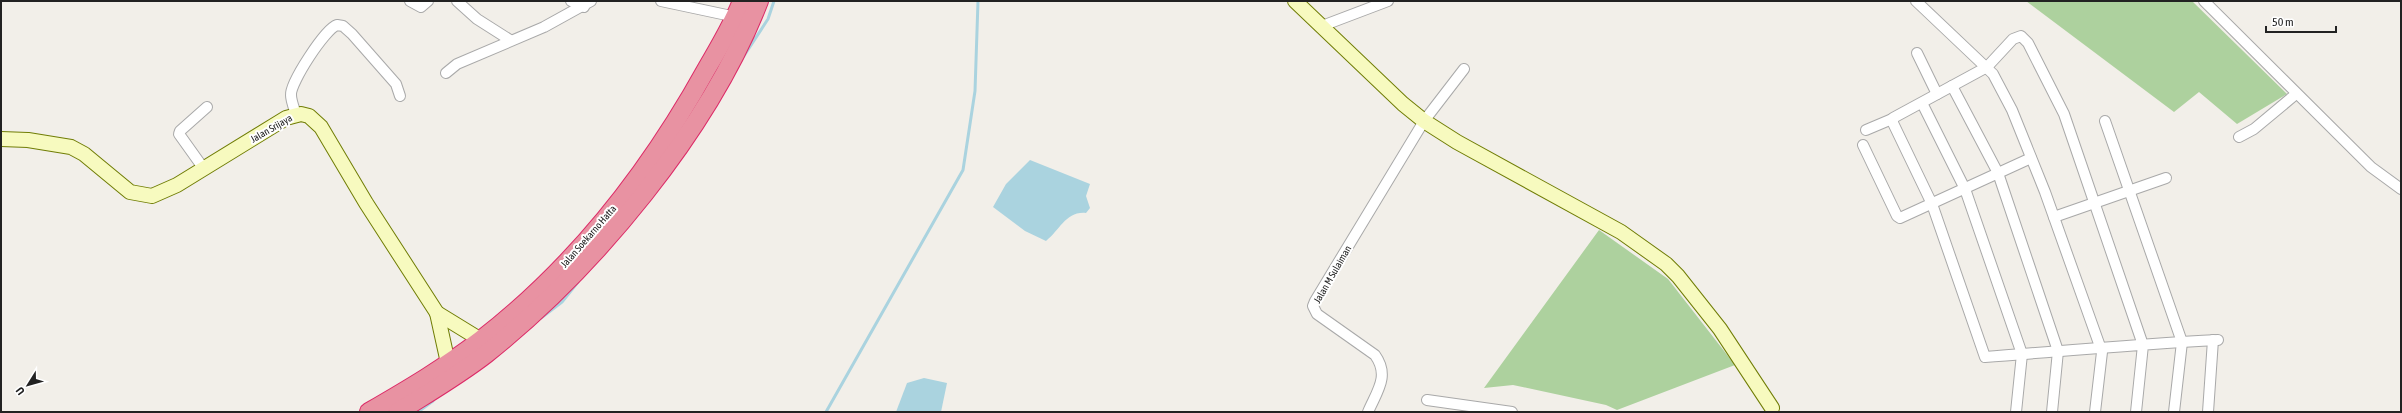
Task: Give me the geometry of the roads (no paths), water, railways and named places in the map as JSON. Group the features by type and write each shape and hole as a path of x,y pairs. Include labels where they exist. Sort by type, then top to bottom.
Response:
{"highway":[{"name":"Jalan Soekarno Hatta","path":"398,412 451,380 486,353 572,278 670,159 715,91 759,1"},
{"name":"Jalan Soekarno Hatta","path":"370,412 448,363 481,340 561,268 607,217 679,119 739,9"}],"street":[{"path":"410,1 421,8 428,1"},
{"path":"457,1 477,19 510,40"},
{"path":"571,1 588,4"},
{"path":"661,1 739,9"},
{"path":"1295,1 1402,104 1424,120 1457,142 1616,229 1666,264 1678,276 1720,329 1764,395 1771,411"},
{"path":"1322,26 1388,1"},
{"path":"1916,1 1987,67 1993,74 2012,110 2054,217 2102,352 2095,412"},
{"path":"2204,1 2371,167 2401,189"},
{"path":"446,73 457,64 510,40 544,27 588,4"},
{"path":"296,114 291,94 318,44 329,30 337,25 343,26 352,34 396,84 400,96"},
{"path":"1866,130 1892,119 1987,67 2013,39 2021,36 2028,42 2064,114 2143,344 2136,412"},
{"path":"1917,54 1937,94"},
{"path":"1424,120 1464,69"},
{"path":"1952,86 1998,174 2058,351 2052,412"},
{"path":"2239,137 2254,129 2296,94"},
{"path":"1922,103 1964,189 2022,354 2016,412"},
{"path":"204,169 180,134 180,131 207,107"},
{"name":"Jalan Srijaya","path":"1,139 33,140 71,146 84,154 130,192 144,196 161,194 296,114 309,116 321,126 366,203 437,313 481,340"},
{"path":"1892,119 1932,204 1982,354 1985,357 2100,347 2215,340 2208,412"},
{"name":"Jalan M Sulaiman","path":"1368,412 1383,377 1379,361 1375,355 1317,314 1313,306 1424,120"},
{"path":"2105,121 2182,342 2174,412"},
{"path":"1863,145 1898,217 1902,218 2031,158"},
{"path":"2054,217 2166,178"},
{"path":"437,313 448,363"},
{"path":"1427,400 1512,412"}],"water":[{"path":"1030,160 1090,184 1086,196 1090,208 1086,213 1079,213 1068,218 1046,241 1025,231 993,207 1006,184"},
{"path":"924,378 947,383 941,412 896,412 907,383"}],"waterway":[{"path":"740,62 768,19 774,1"},
{"path":"826,412 963,170 975,91 978,1"},
{"path":"541,318 562,302 578,282"},
{"path":"418,412 433,401"}]}
